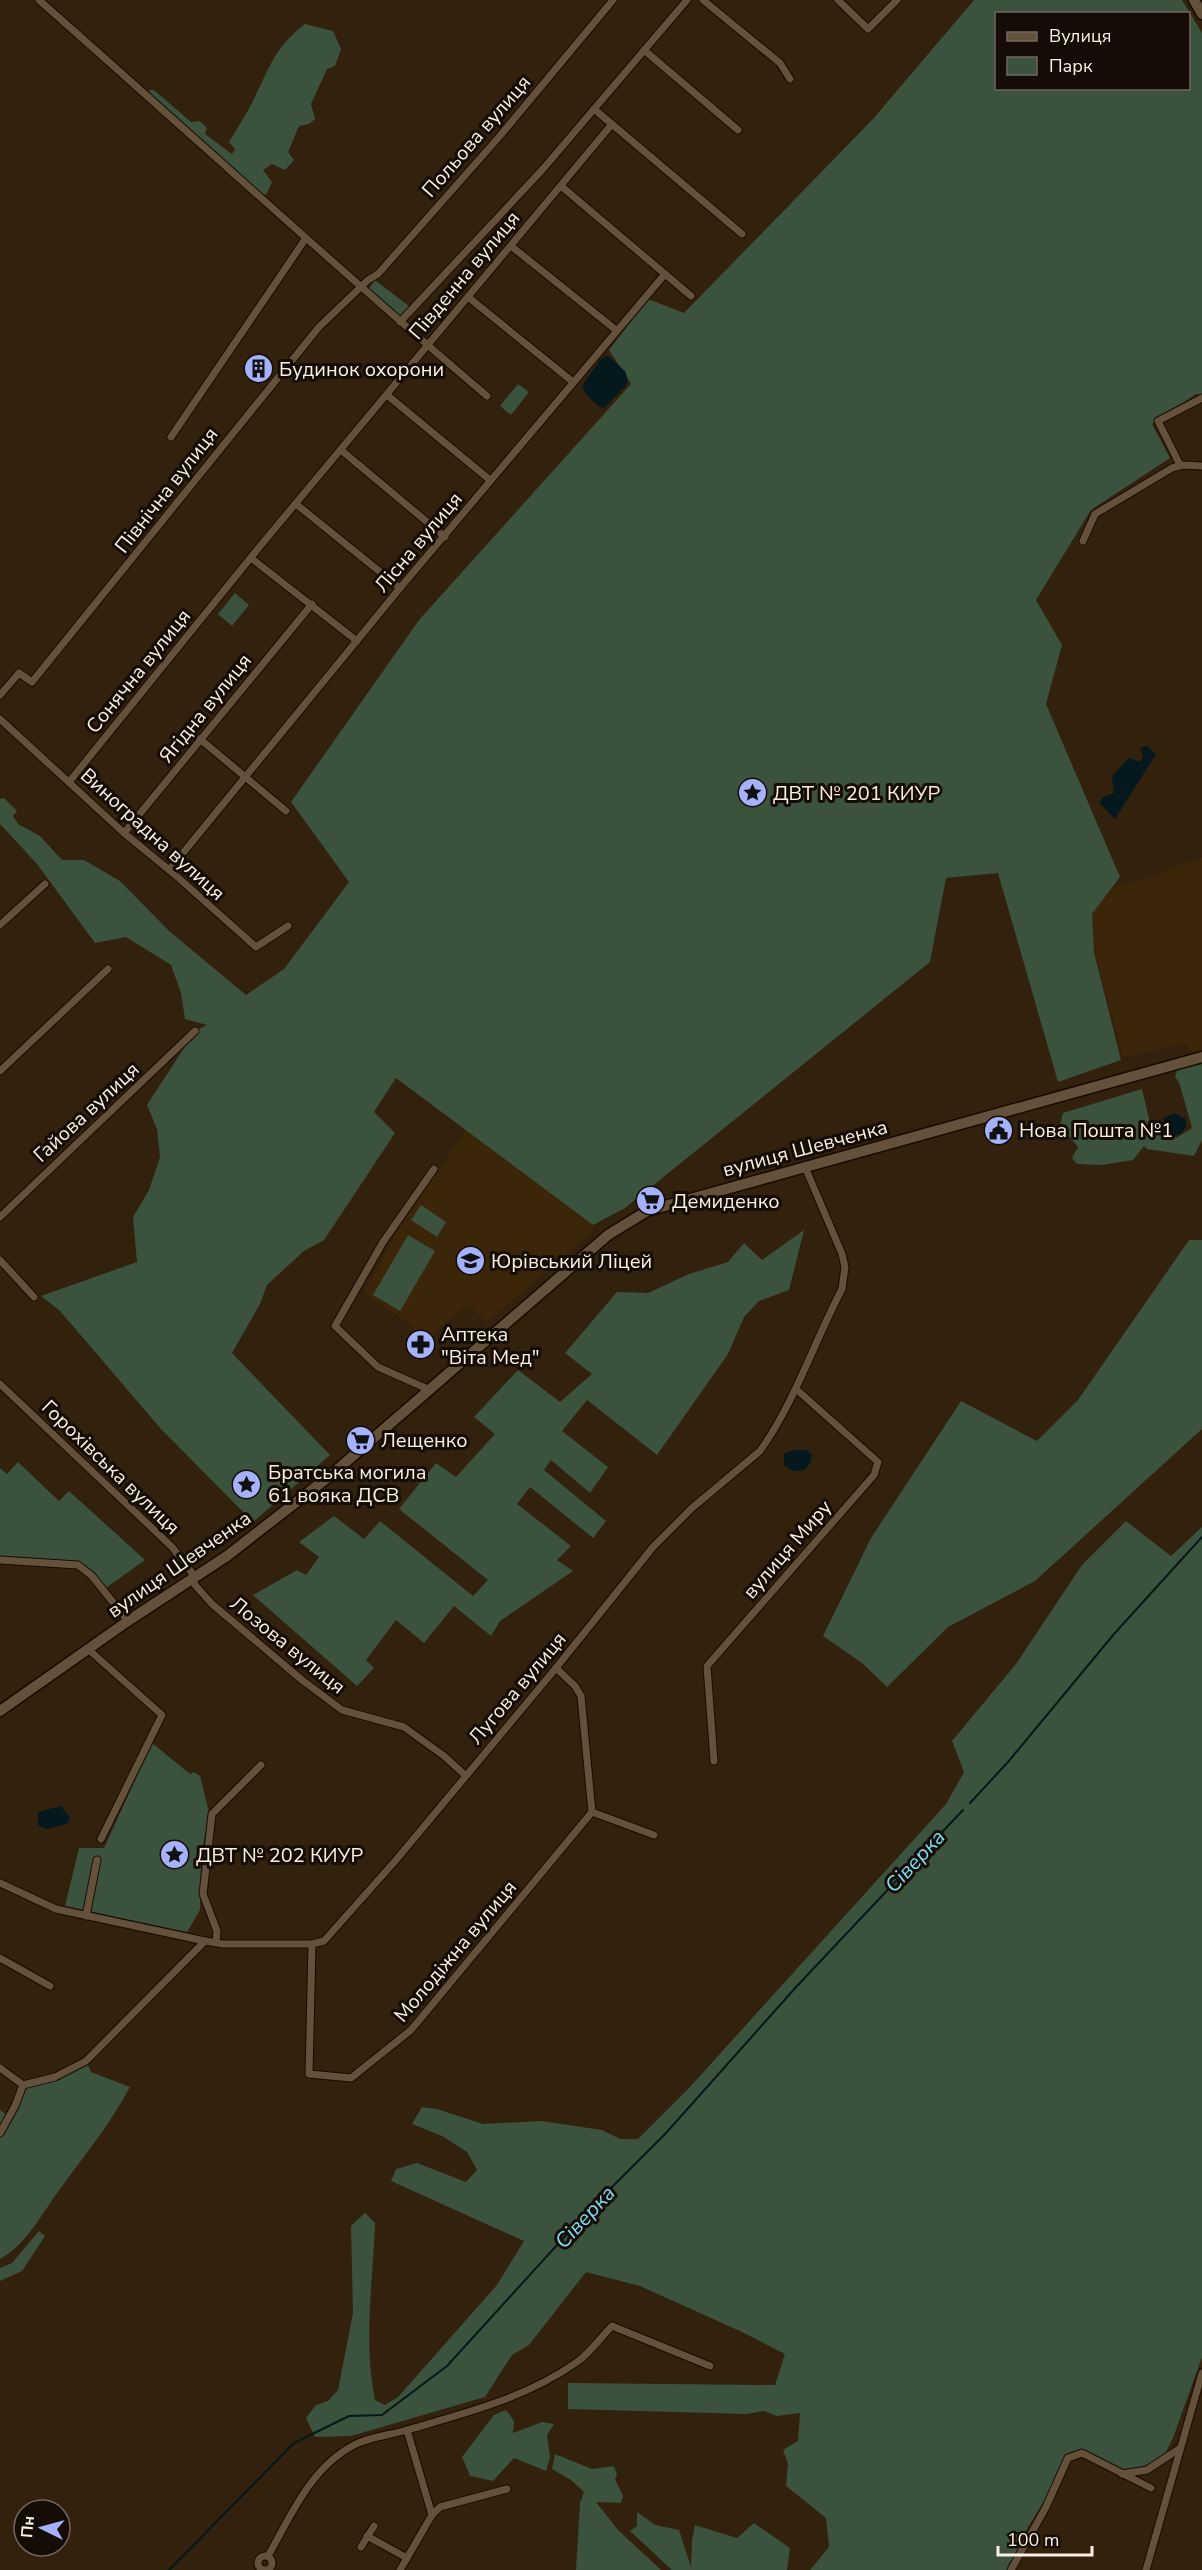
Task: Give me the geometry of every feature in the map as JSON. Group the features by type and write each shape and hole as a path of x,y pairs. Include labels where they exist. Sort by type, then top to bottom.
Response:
{"street":[{"path":"39,0 360,288 487,396"},
{"name":"Польова вулиця","path":"360,288 378,274 498,137 613,0"},
{"name":"Південна вулиця","path":"400,322 543,169 687,0"},
{"path":"703,0 780,63 790,79"},
{"path":"838,0 868,29 897,0"},
{"path":"644,50 738,130"},
{"path":"594,109 742,234"},
{"name":"Південна вулиця","path":"251,558 612,124"},
{"path":"561,186 691,296"},
{"path":"171,437 306,238"},
{"path":"510,246 616,330"},
{"name":"Лісна вулиця","path":"169,870 400,588 665,274"},
{"name":"Північна вулиця","path":"0,695 19,673 32,682 319,327 360,288"},
{"path":"468,297 573,382"},
{"path":"387,395 490,480"},
{"path":"1180,465 1158,421 1202,398"},
{"path":"341,450 445,537"},
{"path":"1083,542 1095,514 1180,465 1202,466"},
{"path":"296,504 400,588"},
{"path":"251,558 357,641"},
{"name":"Сонячна вулиця","path":"69,782 251,558"},
{"name":"Ягідна вулиця","path":"124,833 312,604"},
{"name":"Виноградна вулиця","path":"0,719 124,833 256,947 288,926"},
{"path":"200,739 286,811"},
{"path":"0,926 45,884"},
{"path":"0,1071 108,969"},
{"name":"Гайова вулиця","path":"0,1217 195,1031"},
{"name":"вулиця Шевченка","path":"0,1711 128,1621 193,1579 331,1475 608,1235 647,1211 1202,1057"},
{"name":"Лугова вулиця","path":"312,1944 324,1941 396,1860 556,1668 652,1547 692,1508 760,1451 796,1389 845,1278 842,1254 805,1167"},
{"path":"430,1390 378,1367 335,1326 383,1242 434,1168"},
{"path":"0,1260 34,1297"},
{"name":"Горохівська вулиця","path":"0,1384 172,1547 192,1573 193,1579"},
{"name":"вулиця Миру","path":"714,1761 707,1666 874,1475 878,1461 796,1389"},
{"path":"0,1560 78,1565 92,1576 128,1621"},
{"name":"Лозова вулиця","path":"193,1579 195,1585 221,1612 302,1680 342,1710 404,1727 425,1741 465,1775"},
{"path":"89,1650 162,1715 101,1839"},
{"path":"556,1668 567,1677 581,1696 592,1812 654,1835"},
{"path":"216,1942 217,1931 205,1906 203,1894 212,1814 261,1765"},
{"name":"Молодіжна вулиця","path":"312,1944 309,2074 351,2078 411,2030 592,1812"},
{"path":"86,1916 97,1860"},
{"path":"0,1883 56,1909 205,1941 312,1944"},
{"path":"23,2085 55,2077 86,2061 205,1941"},
{"path":"0,1958 50,1986"},
{"path":"0,2068 23,2085"},
{"path":"0,2133 15,2106 23,2085"},
{"path":"272,2566 268,2569 261,2569 258,2563 260,2559 268,2556 315,2475 333,2459 356,2444 489,2406 522,2394 579,2361 612,2326 710,2366"},
{"path":"1146,2570 1202,2374"},
{"path":"407,2430 432,2515"},
{"path":"1122,2474 1147,2470 1179,2449"},
{"path":"1011,2570 1046,2507 1068,2458 1082,2453 1151,2488"},
{"path":"400,2570 432,2515 440,2507 507,2489"},
{"path":"361,2547 374,2526"},
{"path":"367,2536 407,2558"},
{"path":"268,2556 272,2561 272,2566"},
{"path":"272,2566 279,2570"}],"shaded area":[{"path":"607,355 625,371 628,380 626,386 604,408 591,399 582,386 600,360"},
{"path":"1147,746 1156,754 1115,819 1099,803 1103,797 1114,793 1112,776 1129,758 1140,762 1143,757 1140,748"},
{"path":"1202,858 1202,1049 1192,1052 1186,1044 1123,1057 1095,952 1091,912 1115,887 1152,877 1183,863"},
{"path":"1174,1113 1186,1119 1186,1127 1181,1134 1174,1136 1166,1128 1164,1118"},
{"name":"Юрівський Ліцей","path":"466,1130 593,1225 592,1232 486,1323 468,1304 423,1342 409,1323 363,1293 398,1230"},
{"path":"794,1450 806,1450 812,1455 811,1462 805,1470 793,1471 784,1465 784,1454"},
{"path":"61,1806 70,1817 67,1824 46,1829 38,1825 38,1812"}],"green space":[{"path":"974,0 1182,0 1189,12 995,12 995,90 1190,90 1190,13 1202,33 1202,396 1196,394 1152,424 1170,458 1091,510 1036,600 1062,645 1046,704 1120,877 1092,914 1094,952 1121,1060 1058,1082 998,873 946,878 930,962 625,1208 593,1225 396,1078 374,1112 395,1133 324,1240 304,1251 267,1285 260,1304 232,1353 330,1455 253,1522 161,1429 60,1311 41,1296 137,1262 133,1217 149,1190 160,1157 157,1129 147,1105 195,1031 207,1025 185,1019 181,993 171,965 126,937 95,943 37,864 0,824 0,799 4,798 17,811 13,816 18,824 40,836 62,860 84,860 120,881 169,931 246,995 284,969 349,882 291,802 419,620 631,384 609,350 648,299 684,313 873,119"},
{"path":"305,24 333,31 341,49 335,66 327,69 311,104 315,119 309,124 299,126 288,152 294,160 285,170 272,164 263,170 272,182 266,195 259,193 149,95 149,90 154,90 191,122 200,121 207,128 205,134 232,154 235,149 229,142 274,59 286,41"},
{"path":"375,280 410,307 399,319 367,291"},
{"path":"518,384 529,392 511,415 500,406"},
{"path":"235,593 249,605 232,626 218,614"},
{"path":"1202,1064 1202,1140 1194,1156 1147,1149 1144,1146 1133,1160 1102,1165 1077,1164 1072,1158 1078,1147 1060,1125 1063,1113 1142,1089 1153,1136 1164,1132 1176,1138 1192,1128 1179,1082 1175,1077 1177,1070"},
{"path":"421,1205 446,1222 437,1237 411,1220"},
{"path":"804,1230 789,1290 759,1301 744,1317 728,1354 657,1455 587,1400 562,1431 608,1467 590,1493 551,1460 544,1470 606,1521 593,1538 530,1487 517,1504 571,1546 557,1560 573,1571 500,1621 491,1636 454,1606 424,1643 396,1620 366,1660 374,1668 357,1686 253,1595 297,1570 306,1575 319,1557 299,1542 334,1516 364,1539 380,1521 473,1596 488,1580 399,1509 436,1463 456,1477 495,1434 474,1417 518,1370 560,1402 592,1374 565,1353 617,1292 648,1293 689,1274 728,1262 744,1243 762,1260"},
{"path":"408,1235 435,1251 400,1311 373,1295"},
{"path":"1189,1240 1202,1240 1202,1429 1035,1581 948,1627 887,1687 862,1663 823,1636 871,1538 961,1401 1037,1441 1078,1400"},
{"path":"18,1462 59,1501 69,1491 145,1560 103,1590 78,1565 0,1560 0,1468 7,1474"},
{"path":"1126,1521 1171,1556 1202,1527 1202,2357 1166,2452 1145,2466 1128,2471 1075,2452 1028,2527 1008,2570 810,2570 829,2547 826,2518 786,2486 788,2464 783,2450 798,2441 800,2413 777,2416 764,2411 747,2414 568,2409 568,2383 775,2385 785,2354 640,2286 586,2272 529,2345 512,2355 485,2397 351,2436 315,2437 306,2418 316,2405 328,2401 338,2390 353,2313 351,2226 365,2213 375,2223 369,2334 371,2378 375,2400 385,2405 398,2397 497,2285 524,2241 391,2181 396,2169 417,2163 466,2182 477,2170 467,2152 442,2136 412,2124 422,2107 437,2109 483,2124 541,2121 602,2130 620,2139 638,2139 689,2088 946,1804 964,1772 952,1741 1016,1664 1082,1565"},
{"path":"152,1743 190,1774 194,1772 200,1776 209,1812 201,1858 200,1910 187,1932 65,1906 79,1848 104,1848"},
{"path":"86,2061 91,2072 130,2087 106,2126 33,2227 18,2245 0,2259 0,2110 8,2116 23,2085 55,2077"},
{"path":"39,2231 45,2236 22,2271 0,2281 0,2268 12,2263"},
{"path":"506,2410 514,2421 513,2433 542,2422 554,2424 547,2435 550,2457 546,2471 514,2458 493,2481 470,2476 462,2457 494,2415"},
{"path":"555,2454 592,2469 614,2466 617,2475 615,2479 623,2496 621,2503 596,2502 618,2530 661,2570 576,2570 580,2503 584,2492 571,2480 552,2469"},
{"path":"637,2512 655,2525 679,2530 691,2567 695,2525 737,2538 754,2523 790,2548 787,2570 672,2570 630,2531 637,2526"}],"waterway":[{"name":"Сіверка","path":"970,1803 1008,1762 1114,1634 1202,1537"},
{"name":"Сіверка","path":"169,2570 294,2443 349,2416 382,2415 447,2366 588,2211 666,2133 797,1986 963,1810"}],"place":[{"name":"Будинок охорони","path":"258,369"},
{"name":"ДВТ № 201 КИУР","path":"752,793"},
{"name":"Нова Пошта №1","path":"998,1130"},
{"name":"Демиденко","path":"651,1201"},
{"name":"Юрівський Ліцей","path":"470,1261"},
{"name":"Аптека \"Віта Мед\"","path":"420,1345"},
{"name":"Лещенко","path":"360,1440"},
{"name":"Братська могила 61 вояка ДСВ","path":"247,1484"},
{"name":"ДВТ № 202 КИУР","path":"175,1855"}]}
